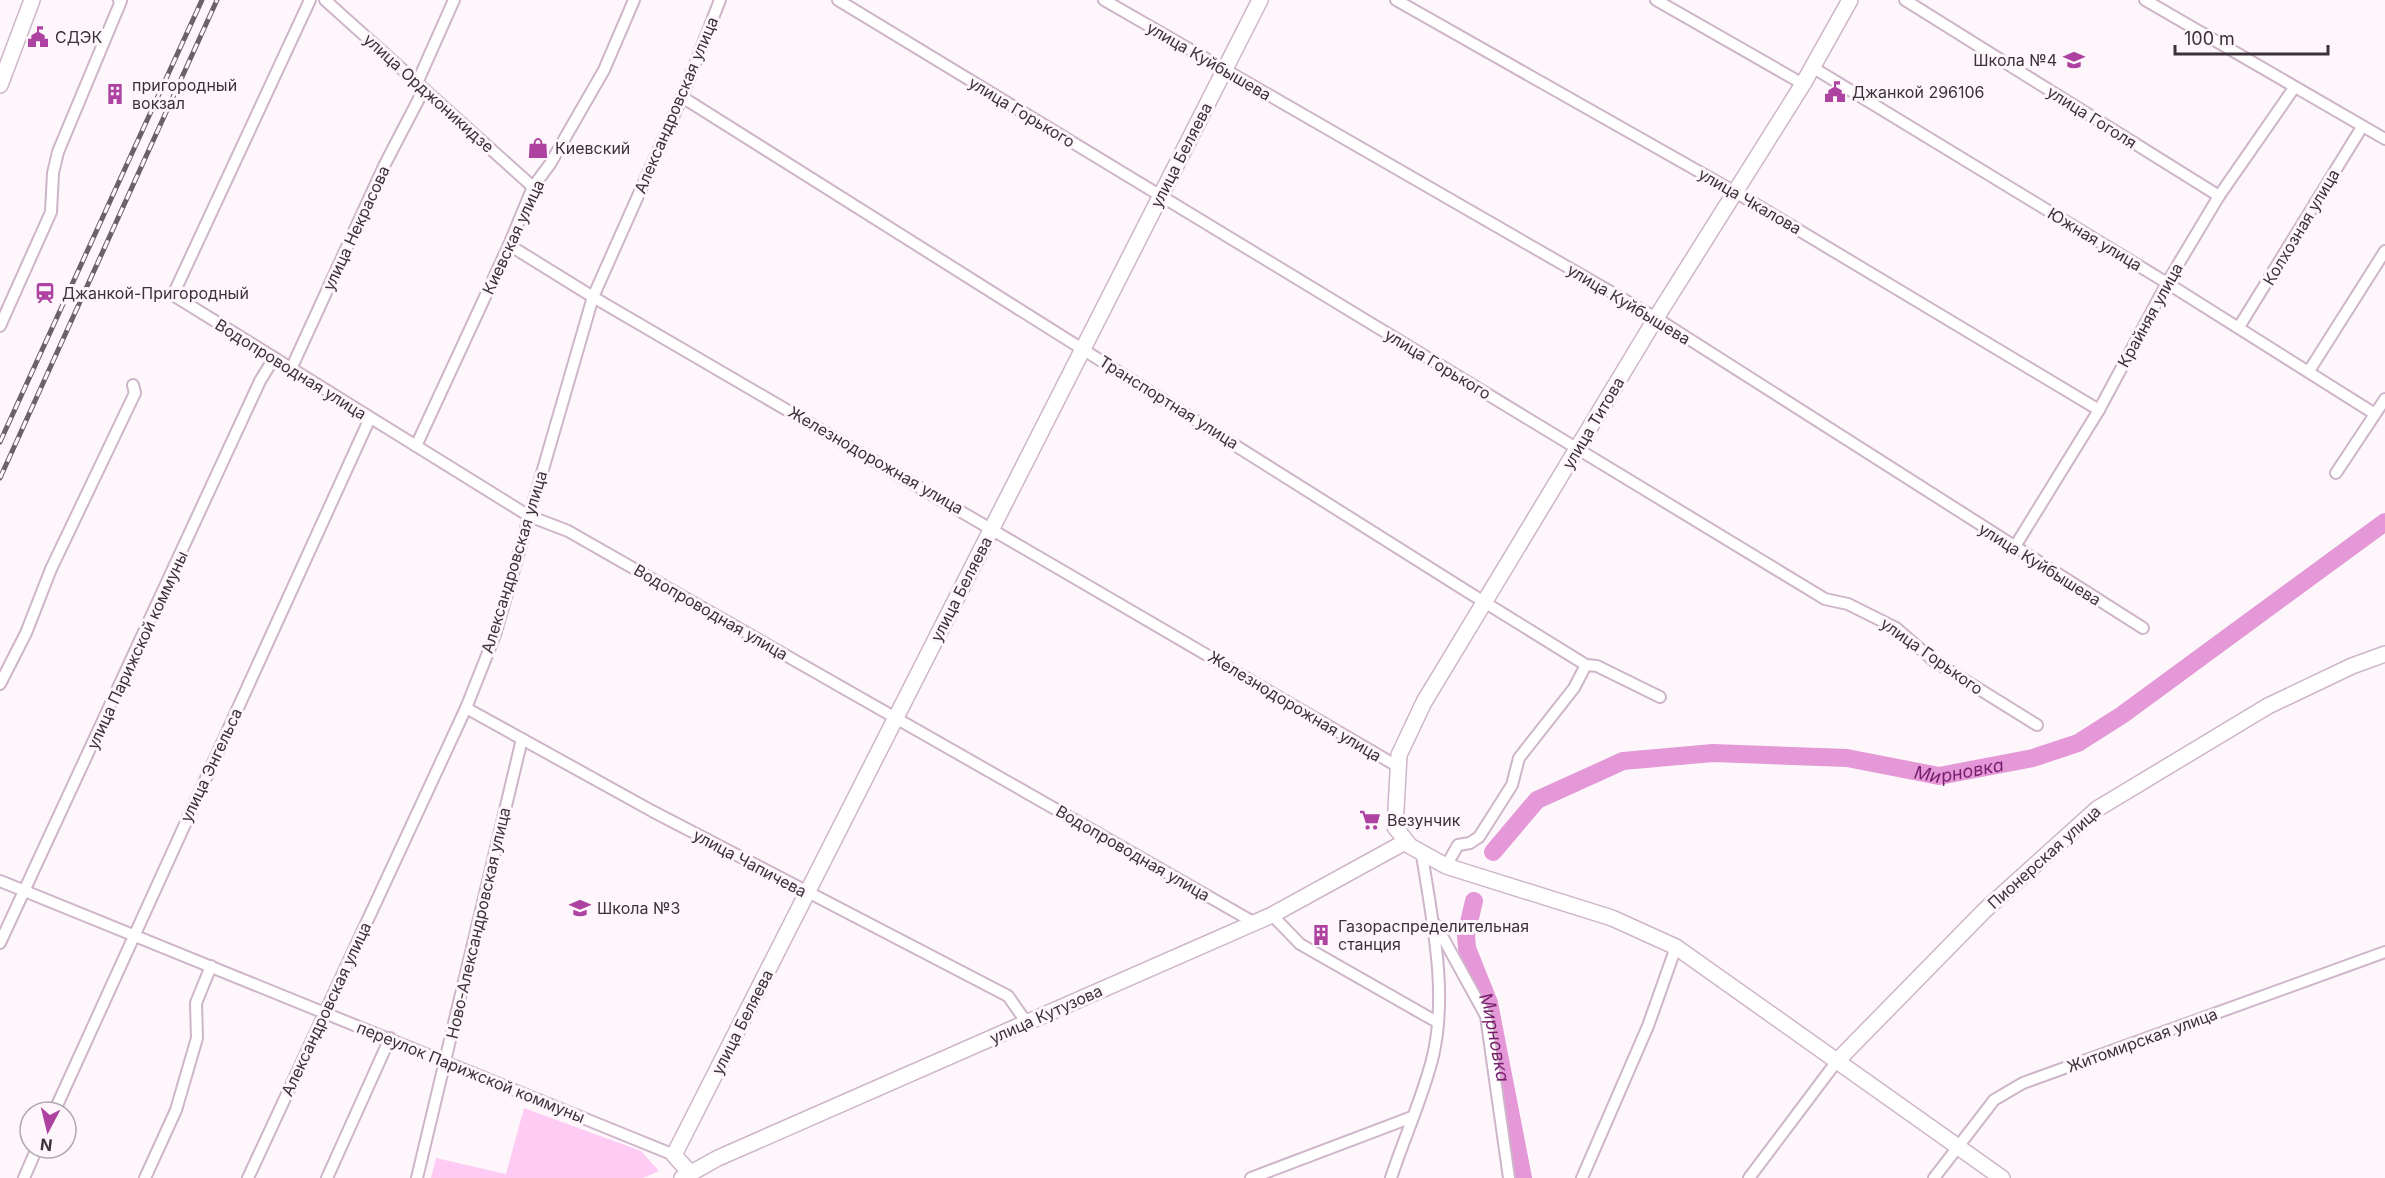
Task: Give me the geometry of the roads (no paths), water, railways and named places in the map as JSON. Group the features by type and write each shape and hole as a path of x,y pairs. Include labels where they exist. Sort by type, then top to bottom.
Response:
{"main road":[{"path":"0,85 32,0"},
{"name":"улица Беляева","path":"674,1155 1260,0"},
{"name":"улица Титова","path":"1405,842 1395,827 1397,766 1424,702 1656,318 1803,84 1850,0"},
{"name":"Пионерская улица","path":"1837,1061 1984,911 2097,809 2268,706 2352,666 2385,654"},
{"path":"1405,842 1422,855 1446,866 1612,918 1676,947 2002,1178"},
{"name":"улица Кутузова","path":"691,1176 718,1158 1255,923 1405,842"},
{"path":"674,1155 691,1176"}],"street":[{"path":"0,326 51,212 53,173 58,152 121,1 119,0"},
{"name":"Водопроводная улица","path":"310,0 172,295 529,516 568,531 1255,923"},
{"name":"улица Орджоникидзе","path":"325,0 533,187"},
{"name":"улица Некрасова","path":"291,369 421,86 454,0"},
{"name":"Киевская улица","path":"417,446 509,245 533,187 550,164 604,70 634,0"},
{"name":"Александровская улица","path":"248,1178 466,708 495,636 593,297 682,97 720,0"},
{"name":"улица Горького","path":"837,0 1825,599 1848,604 1896,628 1934,661 2037,725"},
{"name":"улица Куйбышева","path":"1104,0 1656,318 2143,628"},
{"name":"улица Чкалова","path":"1396,0 1734,192 2099,410"},
{"path":"1656,0 1803,84"},
{"name":"улица Гоголя","path":"1905,0 2219,196"},
{"path":"2145,0 2385,139"},
{"name":"Южная улица","path":"1812,67 2167,282 2375,414"},
{"name":"Крайняя улица","path":"2014,548 2099,410 2167,282 2219,196 2294,88"},
{"name":"Транспортная улица","path":"682,97 1586,665 1597,666 1660,697"},
{"name":"Колхозная улица","path":"2240,327 2362,127"},
{"name":"Железнодорожная улица","path":"509,245 593,297 1397,766"},
{"path":"2309,371 2385,251"},
{"name":"улица Парижской коммуны","path":"0,943 125,678 260,381 274,358"},
{"path":"0,684 26,633 51,569 135,393 133,385"},
{"path":"2336,473 2385,399"},
{"name":"улица Энгельса","path":"59,1100 370,418"},
{"path":"1446,866 1458,845 1470,843 1479,837 1512,785 1519,758 1574,688 1586,665"},
{"name":"улица Чапичева","path":"466,708 652,811 1008,996 1027,1023"},
{"name":"Ново-Александровская улица","path":"417,1178 522,739"},
{"path":"1390,1178 1433,1055 1437,1022 1436,946 1422,855"},
{"name":"переулок Парижской коммуны","path":"0,881 674,1155"},
{"path":"1272,915 1300,944 1437,1022"},
{"path":"1431,917 1486,1016 1509,1178"},
{"path":"1582,1178 1648,1026 1676,947"},
{"name":"Житомирская улица","path":"1934,1178 1994,1100 2023,1083 2385,951"},
{"path":"145,1178 179,1099 197,1038 196,1003 211,966"},
{"path":"327,1178 390,1038"},
{"path":"1749,1178 1837,1061"},
{"path":"1251,1178 1412,1117"},
{"path":"24,1178 32,1160"}],"waterway":[{"name":"Мирновка","path":"1493,852 1537,800 1623,761 1713,753 1847,758 1939,776 2033,758 2078,743 2122,715 2385,522"},
{"name":"Мирновка","path":"1474,901 1466,935 1467,948 1489,1003 1523,1178"}],"railway":[{"path":"0,442 202,0"},
{"path":"0,478 217,0"}],"place":[{"name":"СДЭК","path":"38,37"},
{"name":"Школа №4","path":"2074,60"},
{"name":"Джанкой 296106","path":"1835,92"},
{"name":"пригородный вокзал","path":"115,94"},
{"name":"Киевский","path":"538,148"},
{"name":"Джанкой-Пригородный","path":"45,293"},
{"name":"Везунчик","path":"1370,820"},
{"name":"Школа №3","path":"580,908"},
{"name":"Газораспределительная станция","path":"1321,935"}]}
